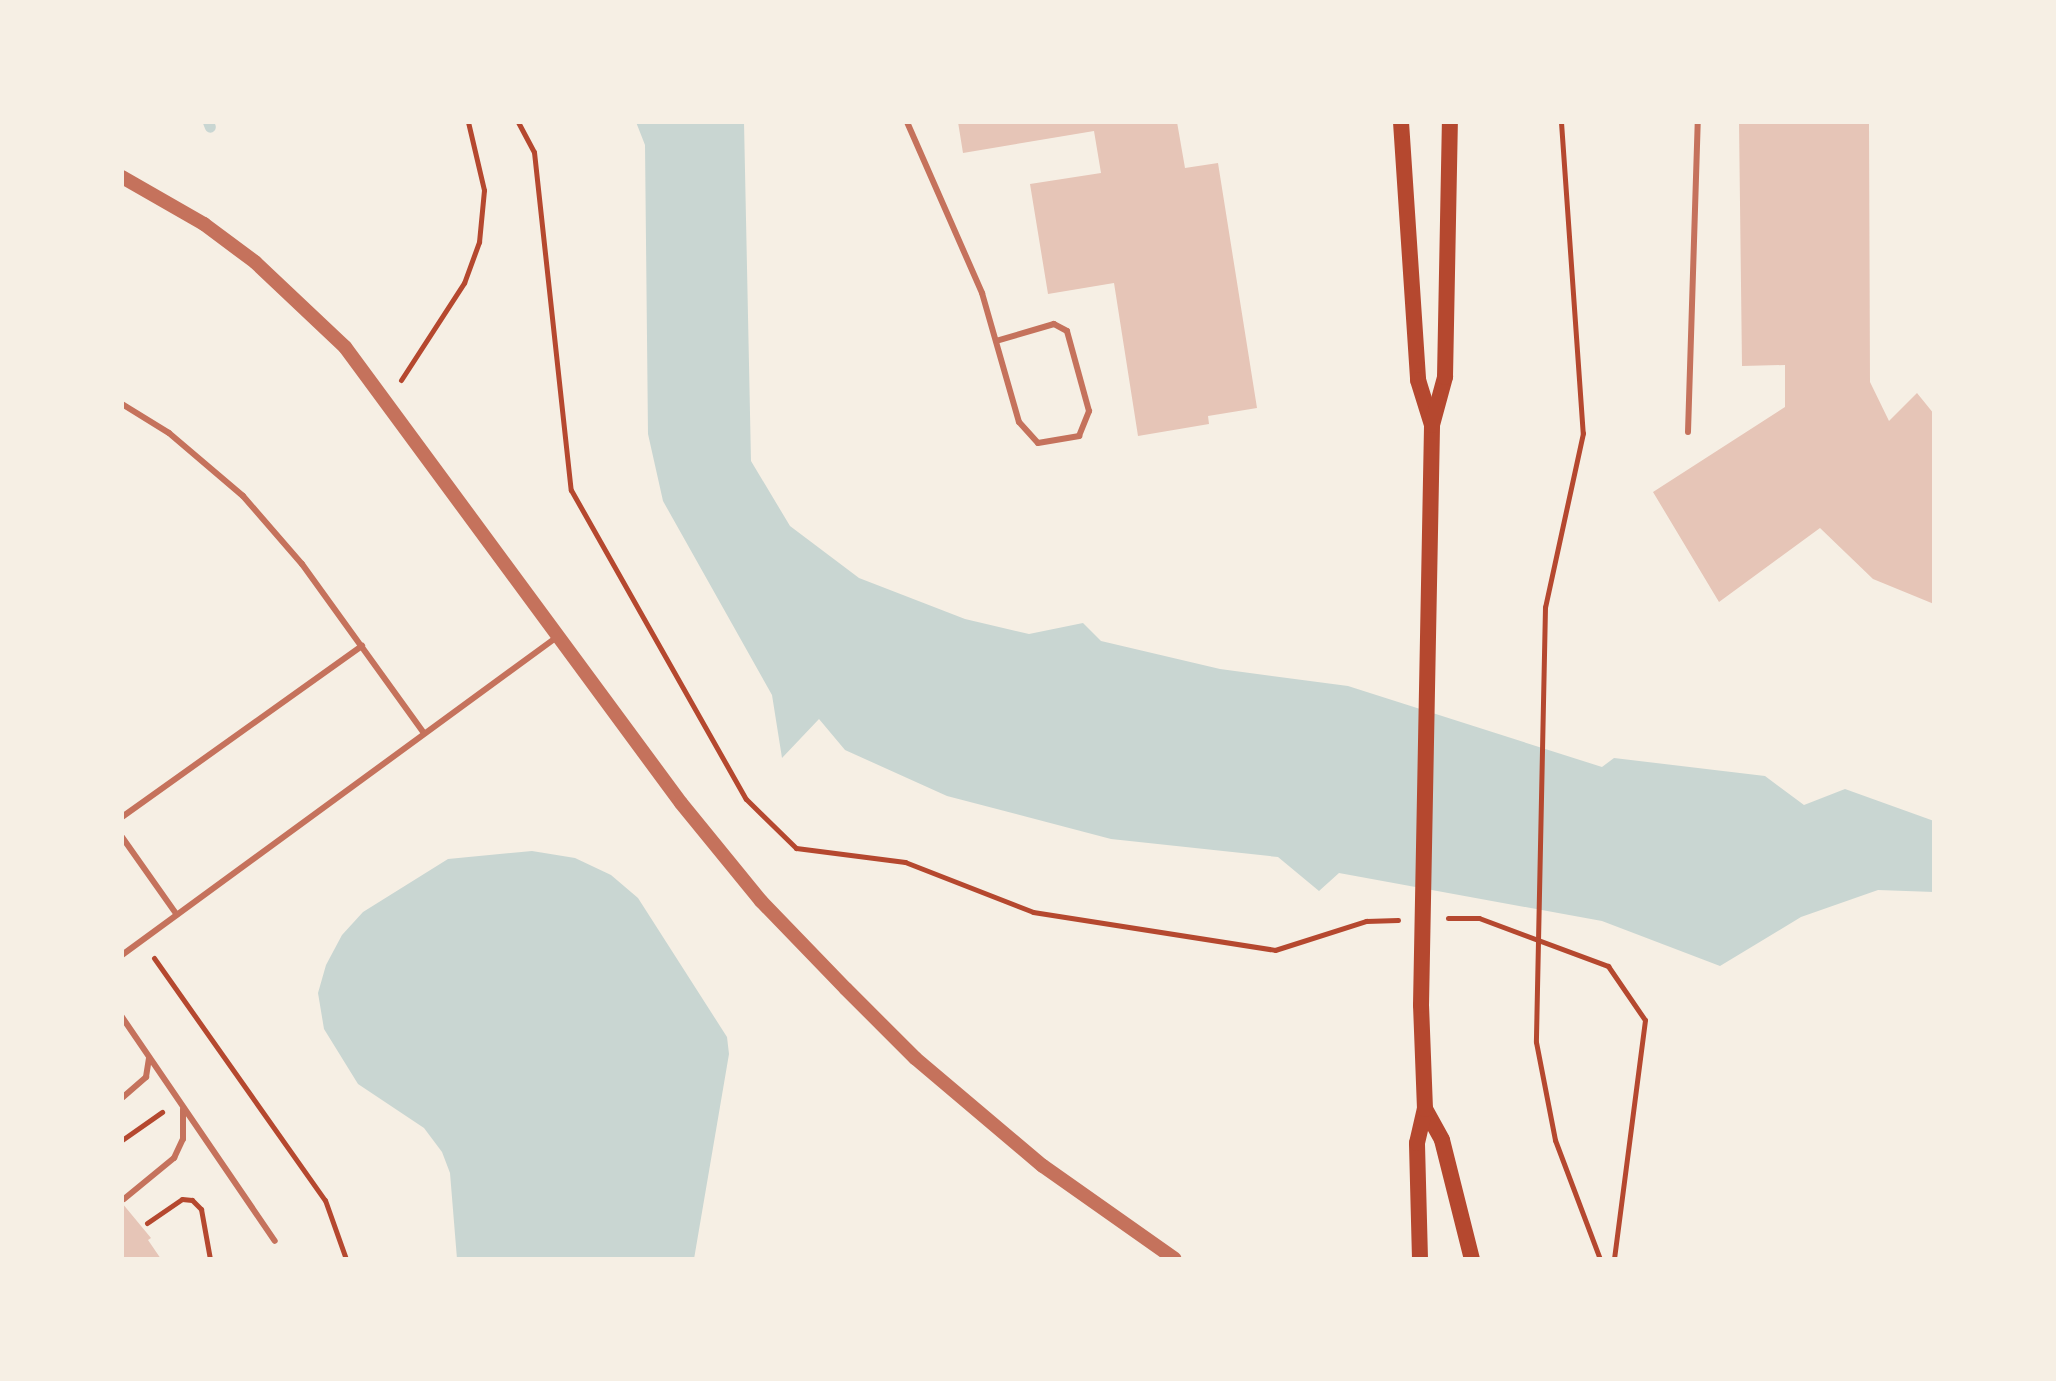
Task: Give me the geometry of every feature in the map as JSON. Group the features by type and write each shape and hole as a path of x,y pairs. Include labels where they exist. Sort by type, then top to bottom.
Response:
{"main road":[{"path":"1401,122 1418,380 1432,425"},
{"path":"1420,1259 1417,1143 1425,1109 1421,1005 1432,425 1445,377 1450,122"},
{"path":"1425,1109 1442,1140 1472,1259"}],"street":[{"path":"122,177 204,224 255,262 345,347 691,816 761,901 846,989 915,1058 1043,1166 1175,1259"}],"lane":[{"path":"907,122 982,293 1019,422 1038,443 1079,436 1089,411 1067,331 1054,324 996,341"},
{"path":"1688,432 1698,122"},
{"path":"122,404 169,433 243,496 302,564 424,733"},
{"path":"122,955 557,637"},
{"path":"122,817 362,646"},
{"path":"122,837 177,915"},
{"path":"122,1017 275,1241"},
{"path":"122,1098 146,1077 147,1053"},
{"path":"124,1199 174,1158 185,1124 179,1101"}],"path":[{"path":"386,400 464,283 479,242 484,190 468,122"},
{"path":"518,122 534,152 571,490 746,799 796,848 905,862 1033,912 1275,950 1366,921 1409,919"},
{"path":"1561,122 1583,433 1579,472 1545,607 1535,1000 1540,1073 1555,1140 1600,1259"},
{"path":"1437,919 1479,918 1608,966 1645,1020 1614,1259"},
{"path":"142,941 325,1200 346,1259"},
{"path":"122,1140 179,1101"},
{"path":"147,1223 182,1199 192,1200 201,1209 210,1259"},
{"path":"337,1259 342,1247"}],"shaded area":[{"path":"636,122 744,122 751,461 790,526 859,578 965,619 1029,634 1083,623 1101,641 1220,669 1348,686 1602,767 1614,758 1765,776 1804,805 1845,789 1934,821 1934,892 1878,890 1801,917 1720,966 1602,921 1339,873 1319,891 1278,857 1111,839 947,796 845,750 819,719 782,758 772,695 663,501 648,434 645,145"},
{"path":"532,851 575,858 611,875 638,898 727,1037 729,1054 694,1259 457,1259 450,1173 442,1152 424,1128 358,1084 324,1029 318,993 326,965 342,935 363,912 448,859"}],"building":[{"path":"958,122 1177,122 1185,168 1218,163 1257,408 1208,416 1209,424 1138,436 1114,283 1048,294 1030,184 1101,173 1094,131 963,153"},
{"path":"1739,122 1869,122 1870,382 1889,421 1917,393 1934,414 1934,604 1873,579 1820,528 1719,602 1653,492 1785,407 1785,365 1742,366"},
{"path":"122,1203 151,1238 148,1240 161,1259 122,1259"}],"waterway":[{"path":"208,122 210,127"}]}
